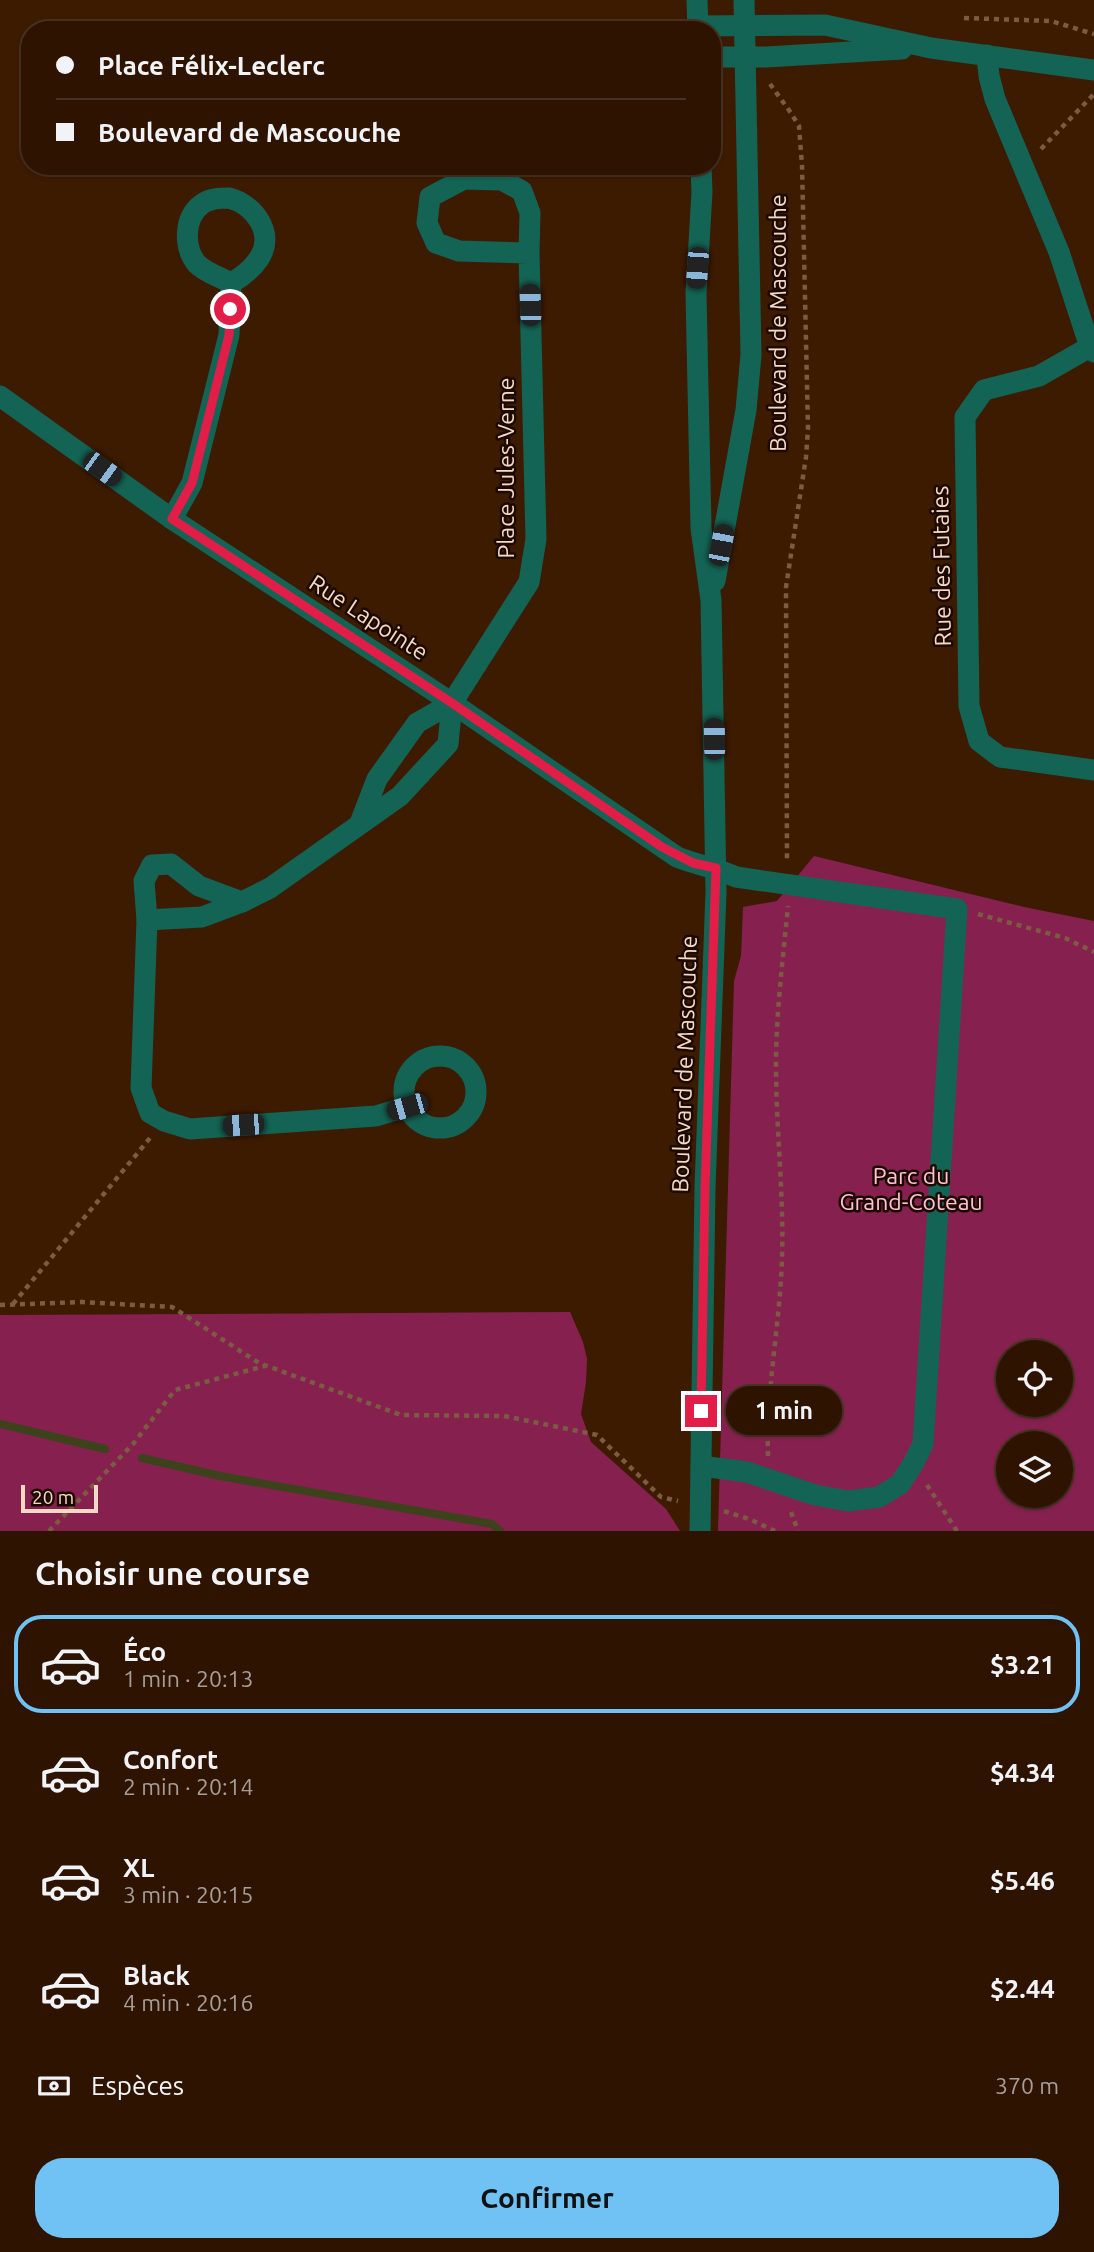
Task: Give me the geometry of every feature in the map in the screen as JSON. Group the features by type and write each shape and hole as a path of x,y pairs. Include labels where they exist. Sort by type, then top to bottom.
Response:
{"street":[{"path":"697,0 698,21"},
{"name":"Boulevard de Mascouche","path":"711,600 746,410 750,371 744,0"},
{"path":"721,28 825,24 931,48 1094,70"},
{"path":"721,57 931,48"},
{"path":"987,55 995,99 1059,252 1092,349"},
{"name":"Boulevard de Mascouche","path":"700,1531 705,1188 716,868 711,600 701,528 696,335 701,175"},
{"name":"Place Jules-Verne","path":"452,703 529,583 536,539 530,213 522,191 502,180 464,179 430,197 427,223 436,243 458,251 529,253"},
{"path":"172,519 192,483 219,376 229,335 231,283"},
{"name":"Rue des Futaies","path":"1092,349 1039,376 984,390 965,417 969,706 979,741 1000,757 1094,769"},
{"name":"Rue Lapointe","path":"0,396 172,519 452,703 662,847 693,863 716,868 736,877 957,909"},
{"path":"360,822 377,779 417,723 452,703"},
{"path":"147,920 202,917 242,902 270,888 400,796 448,744 452,703"},
{"path":"242,902 199,886 171,864 152,865 144,881 147,920 141,1088 150,1113 164,1121 190,1129 376,1116 407,1107"},
{"path":"701,1466 747,1472 815,1495 848,1501 879,1497 900,1484 913,1464 922,1444 957,909"}],"path":[{"path":"964,18 1041,20 1094,34"},
{"name":"Boulevard de Mascouche","path":"769,84 799,126 802,165 808,444 786,587 787,864"},
{"path":"1040,150 1094,94"},
{"path":"768,1457 768,1419 781,1286 782,1207 776,1062 778,1006 788,903"},
{"path":"957,909 1036,928 1094,952"},
{"path":"13,1305 164,1121"},
{"path":"0,1305 82,1302 172,1307 265,1365 401,1415 504,1416 597,1435 661,1497 685,1503"},
{"path":"49,1531 132,1444 176,1390 265,1365"},
{"path":"913,1464 957,1531"},
{"path":"717,1510 736,1514 775,1531"}],"green space":[{"name":"Parc du Grand-Coteau","path":"814,856 1024,907 1094,921 1094,1531 718,1531 734,981 741,956 743,907 777,901"},
{"path":"570,1312 587,1359 581,1414 591,1442 666,1509 680,1531 0,1531 0,1315"}],"waterway":[{"path":"0,1424 105,1449"},
{"path":"142,1458 220,1476 492,1524 500,1531"}],"route":[{"path":"230,309 229,335 192,483 172,519 452,703 677,857 716,868 705,1188 701,1411"}]}
